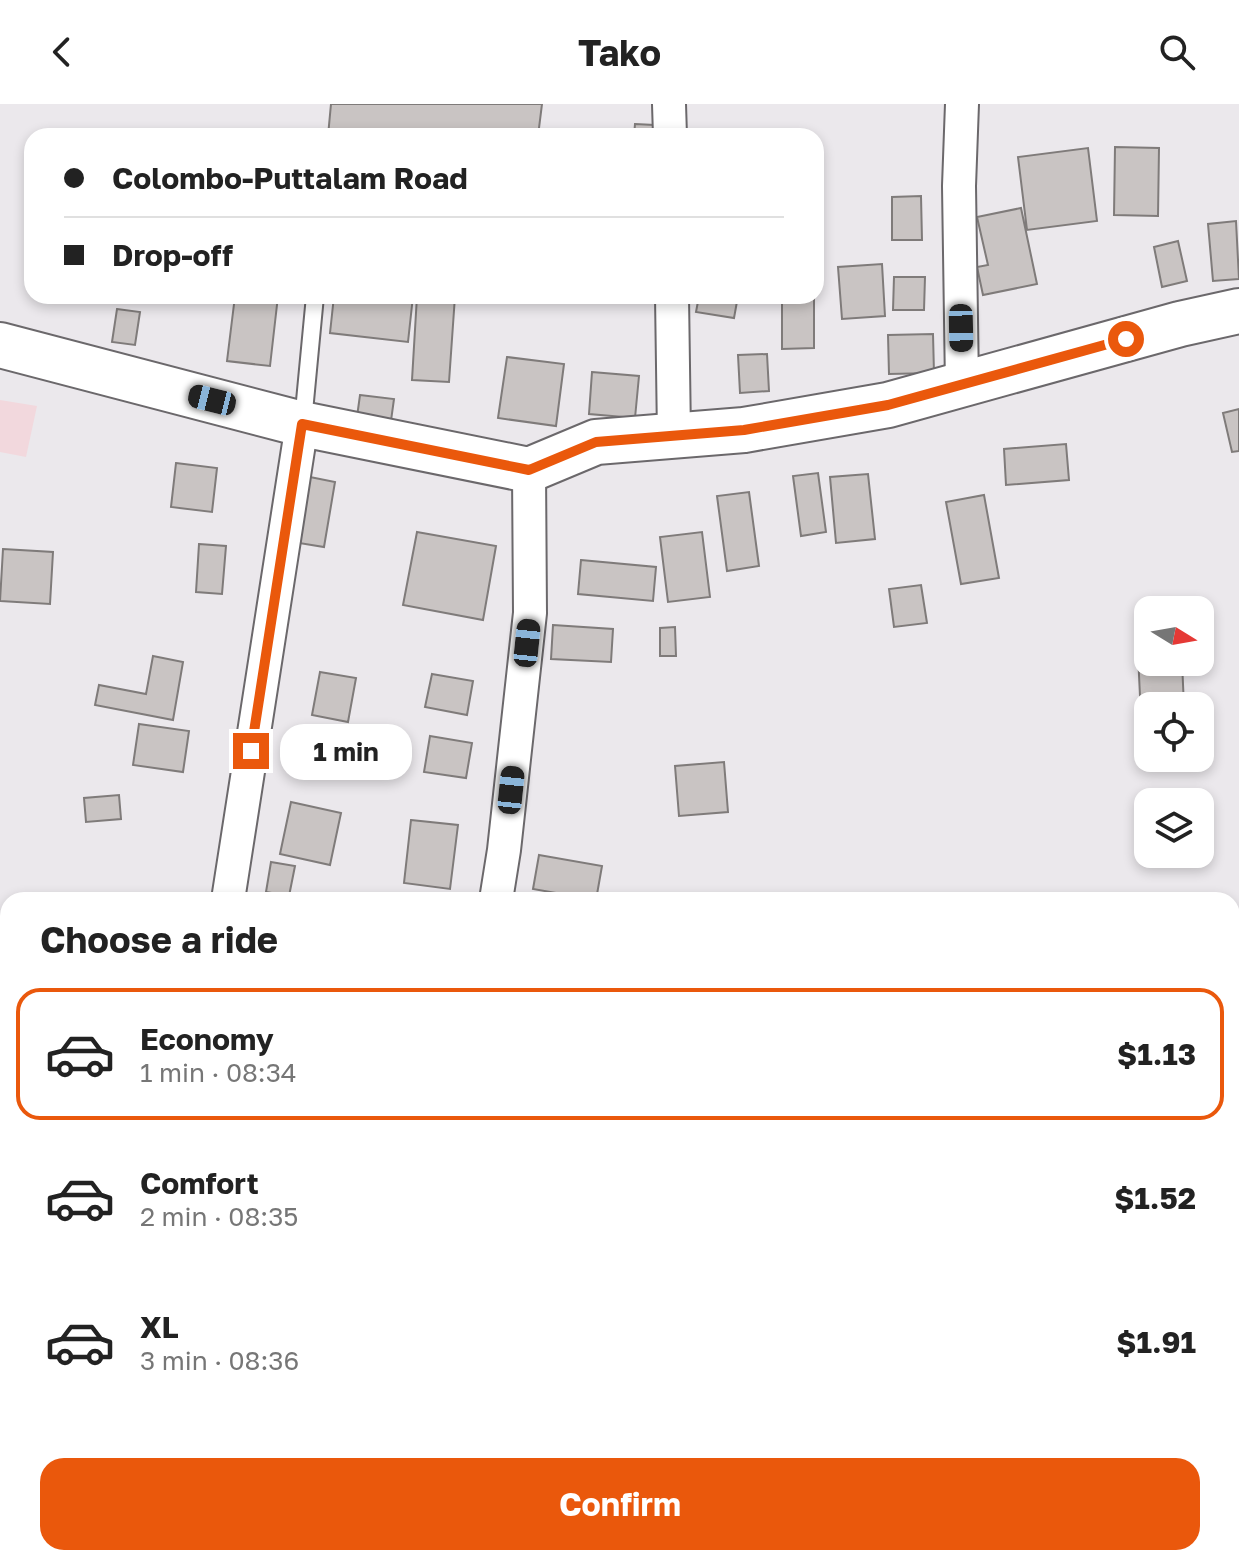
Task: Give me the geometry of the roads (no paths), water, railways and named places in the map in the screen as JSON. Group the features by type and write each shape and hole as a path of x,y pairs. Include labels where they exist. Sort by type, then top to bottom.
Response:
{"highway":[{"path":"0,345 302,424 529,470 596,442 744,430 874,408 1180,324 1239,311"}],"street":[{"path":"669,104 670,128"},
{"path":"962,104 959,186 962,385"},
{"path":"672,304 674,436"},
{"path":"229,892 302,424"},
{"path":"497,892 530,613 529,470"}],"lane":[{"path":"302,424 314,304"}]}
